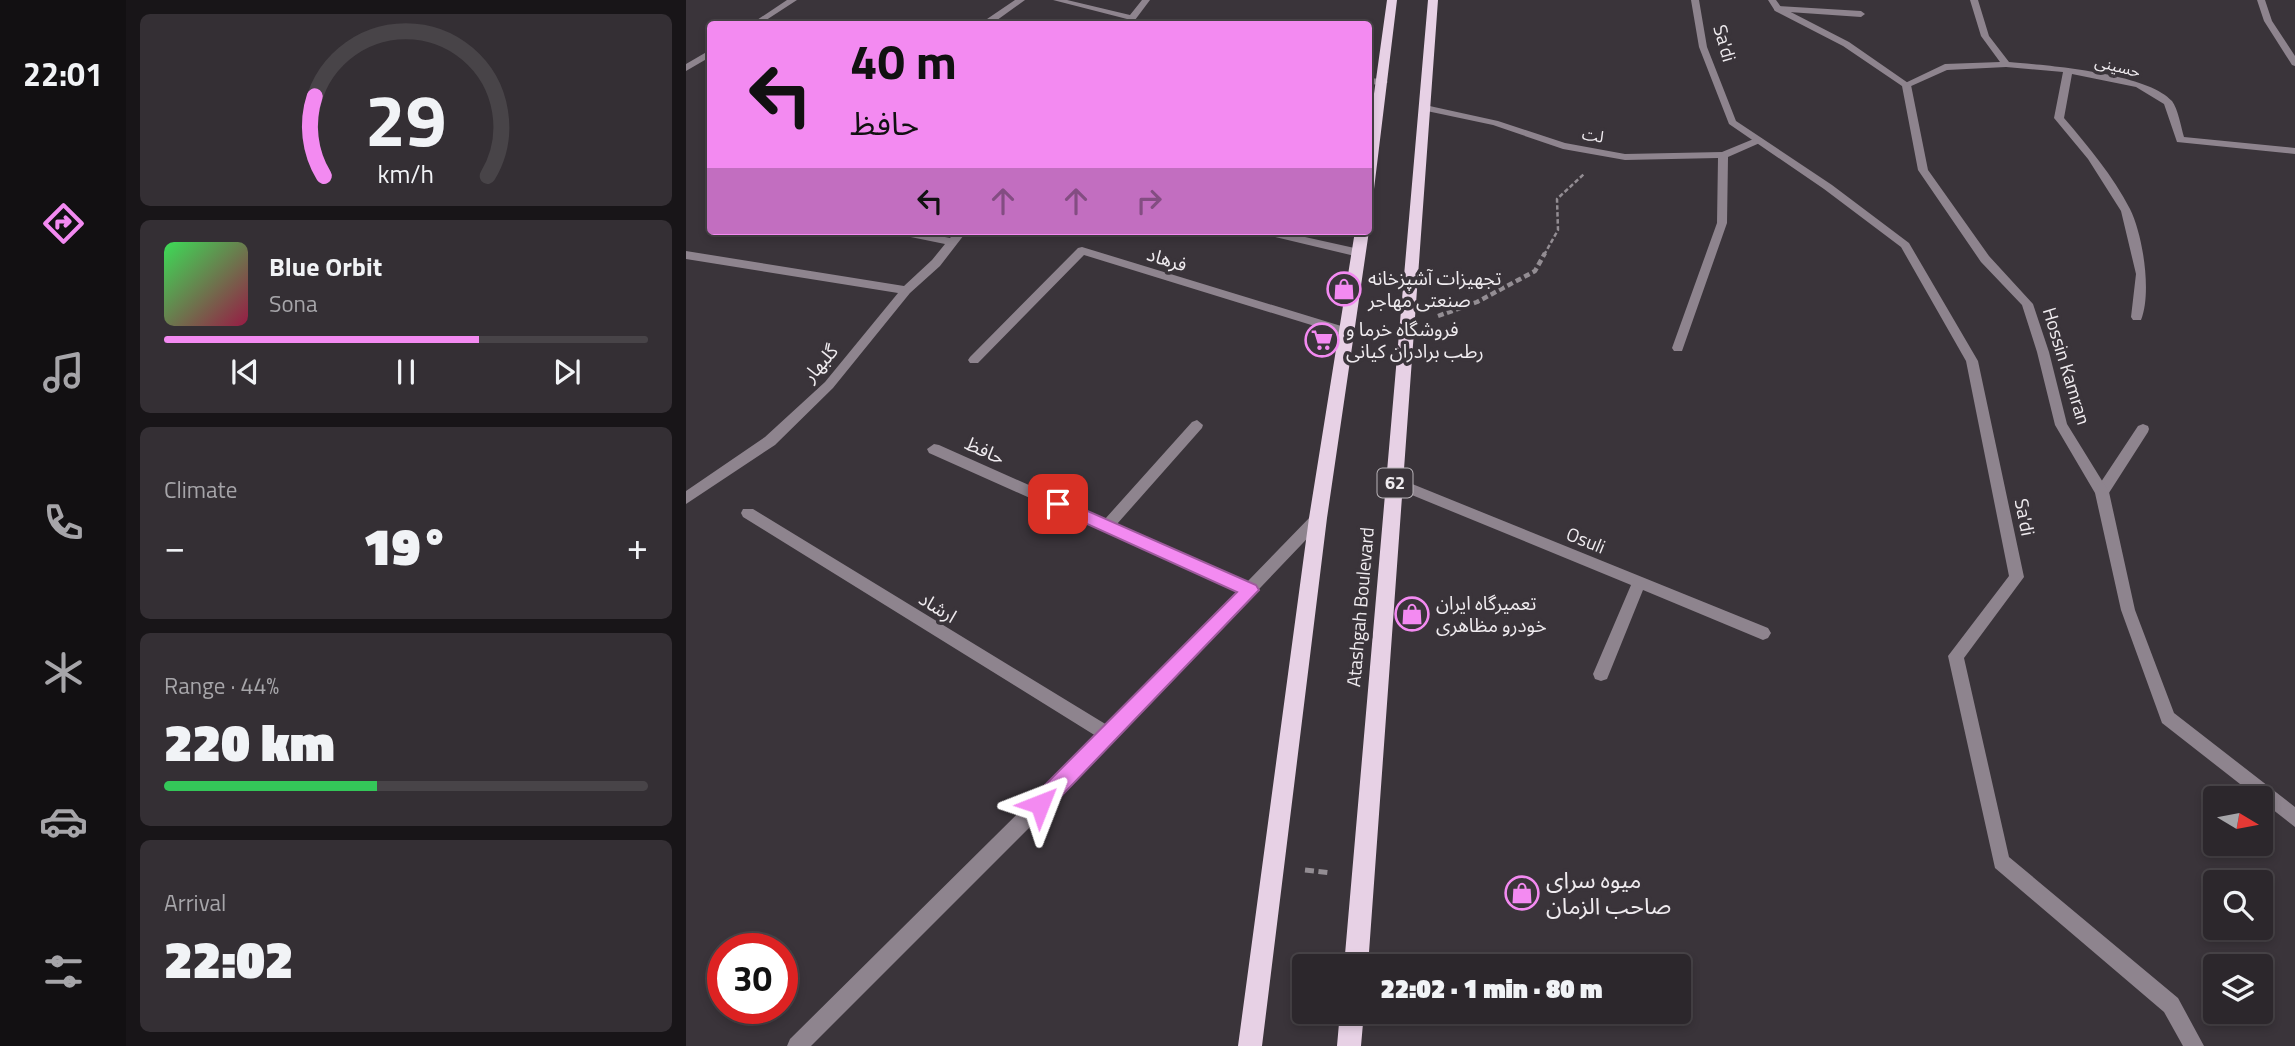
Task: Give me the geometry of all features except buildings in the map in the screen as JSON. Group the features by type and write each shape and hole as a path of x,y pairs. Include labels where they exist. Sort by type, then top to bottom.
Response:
{"main road":[{"path":"1372,159 1392,0"},
{"name":"Atashgah Boulevard","path":"1357,954 1433,0"},
{"path":"1250,1046 1318,519 1361,235"},
{"path":"1349,1046 1351,1024"}],"street":[{"path":"760,21 793,0"},
{"path":"990,21 1021,0"},
{"path":"1057,0 1126,21"},
{"path":"1130,21 1146,0"},
{"name":"Sa'di","path":"1695,0 1703,47 1732,122 1905,245 1972,361 2017,577 1955,656 2001,862 2171,1005 2194,1046"},
{"path":"1974,0 1985,36 2006,65"},
{"path":"2261,0 2268,21 2295,63"},
{"path":"1775,4 1861,14"},
{"path":"1775,4 1846,44 1906,85"},
{"path":"686,68 707,55"},
{"name":"حسینی","path":"1906,85 1945,67 2006,65 2068,70 2139,85 2168,103 2180,140 2295,151"},
{"path":"2068,70 2059,118 2092,158 2126,211 2141,274 2137,317"},
{"path":"1372,81 1382,82"},
{"name":"Hossin Kamran","path":"1906,85 1923,170 1985,259 2027,304 2043,352 2061,425 2102,492 2128,610 2168,718 2295,818"},
{"name":"لت","path":"1425,108 1495,123 1563,146 1625,157 1723,155 1759,140"},
{"path":"1678,348 1722,223 1723,155"},
{"path":"916,235 952,242"},
{"name":"گلبهار","path":"686,498 770,441 829,385 906,290 936,263 958,235"},
{"path":"1281,235 1359,253"},
{"name":"فرهاد","path":"974,360 1082,251 1347,332"},
{"path":"686,255 906,290"},
{"path":"1107,526 1197,425"},
{"path":"2102,492 2143,429"},
{"name":"حافظ","path":"934,449 1250,590"},
{"name":"Osuli","path":"1395,482 1763,633"},
{"name":"ارشاد","path":"748,513 1109,735"},
{"path":"797,1046 1109,735 1318,519"},
{"path":"1601,674 1639,583"}],"path":[{"path":"1408,327 1477,302 1535,271 1558,230 1557,199 1582,176 1594,170"},
{"path":"1273,867 1363,877"}],"place":[{"name":"تجهیزات آشپزخانه صنعتی مهاجر","path":"1344,289"},
{"name":"فروشگاه خرما و رطب برادران کیانی","path":"1322,340"},
{"name":"تعمیرگاه ایران خودرو مظاهری","path":"1412,614"},
{"name":"میوه سرای صاحب الزمان","path":"1522,893"}],"route":[{"path":"1040,804 1250,590 1058,504"}]}
